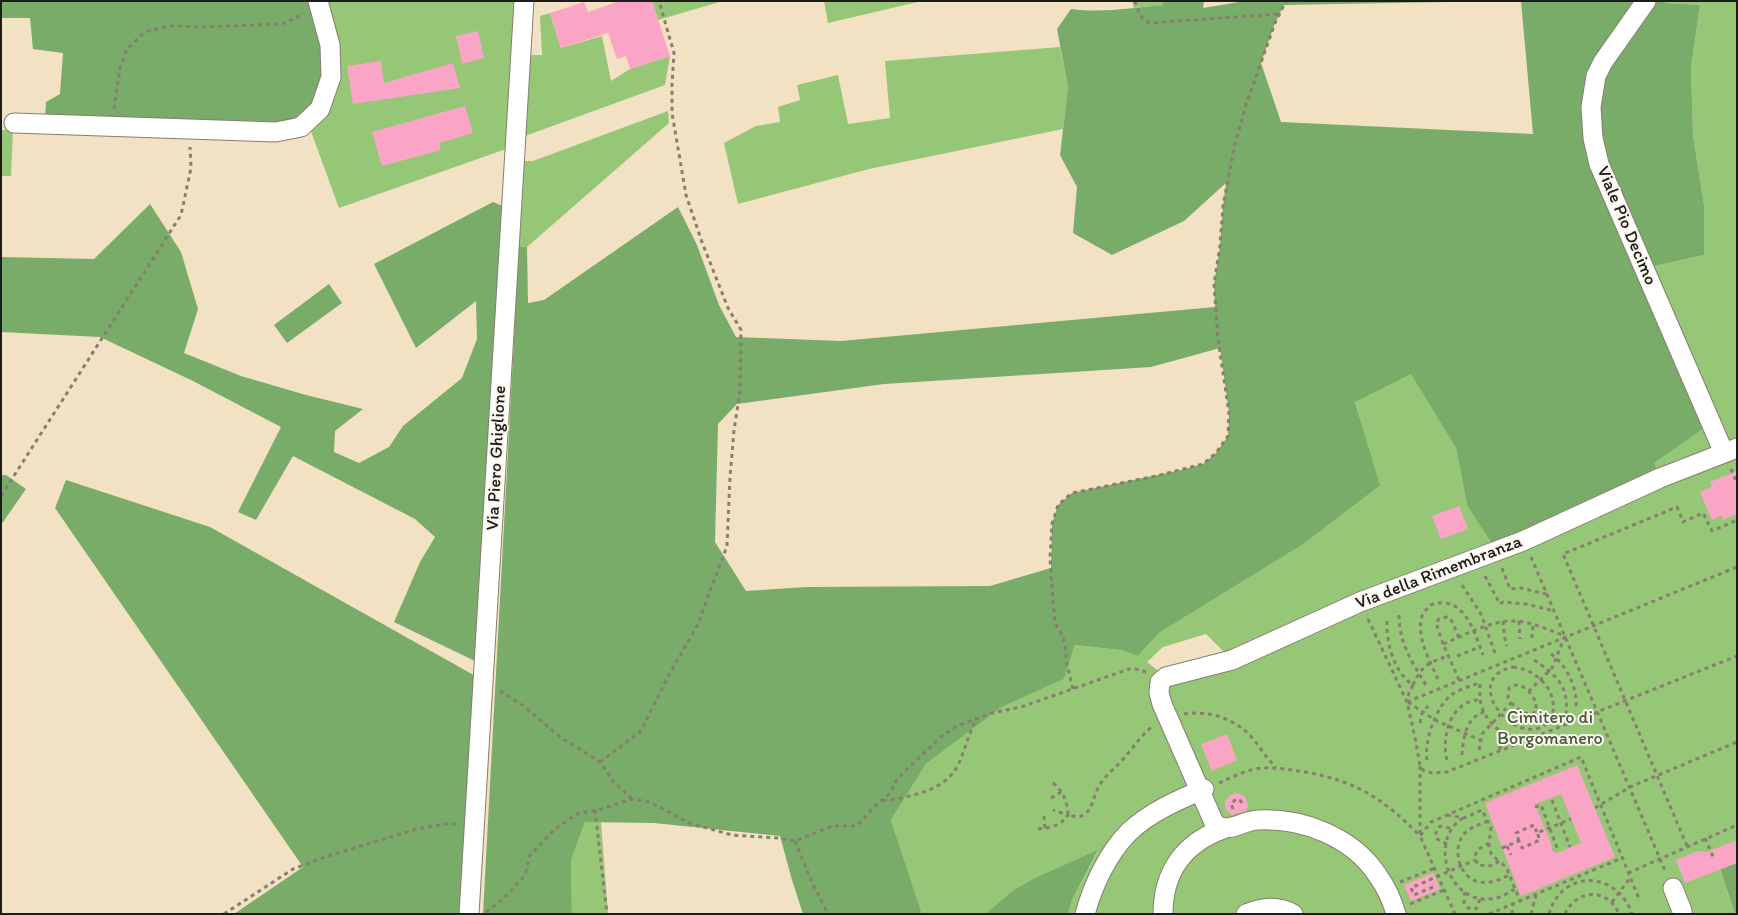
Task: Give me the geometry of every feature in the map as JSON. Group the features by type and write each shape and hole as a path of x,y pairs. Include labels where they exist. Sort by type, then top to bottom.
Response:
{"street":[{"name":"Via Piero Ghiglione","path":"469,914 524,1"},
{"name":"Viale Pio Decimo","path":"1646,1 1603,62 1596,76 1591,107 1593,138 1598,164 1730,450"},
{"path":"14,123 276,132 301,126 320,109 331,78 330,45 318,2"},
{"name":"Via della Rimembranza","path":"1166,677 1232,660 1360,602 1523,541 1660,478 1730,450"},
{"path":"1166,677 1162,679 1159,685 1159,693 1165,711 1215,825 1223,830"},
{"path":"1085,914 1101,874 1114,851 1129,832 1152,815 1178,800 1201,790"},
{"path":"1163,914 1165,888 1178,860 1200,840 1245,822 1271,820 1302,824 1321,831 1351,847 1378,875 1400,910"},
{"path":"1673,888 1682,914"},
{"path":"1246,914 1260,908 1273,907 1287,910 1293,914"}],"path":[{"path":"600,762 640,732 669,674 697,626 727,546 730,477 734,430 740,392 741,330 728,308 686,195 672,113 674,53 658,1"},
{"path":"1135,1 1140,16 1149,23 1279,14"},
{"path":"1073,689 1063,637 1055,623 1053,601 1050,558 1052,524 1058,505 1072,494 1203,464 1216,453 1228,436 1230,413 1218,339 1214,284 1220,246 1222,206 1241,122 1279,14 1286,1"},
{"path":"112,126 120,68 127,49 144,32 169,26 204,27 282,24 301,16 318,2"},
{"path":"1,496 182,215 191,168 190,129"},
{"path":"1687,846 1563,554 1677,507 1683,522 1703,513 1712,531 1737,520"},
{"path":"1523,541 1673,888"},
{"path":"1407,702 1737,566"},
{"path":"1502,568 1510,589 1521,588 1547,594"},
{"path":"1485,576 1500,604 1503,602 1526,604 1554,612"},
{"path":"1462,585 1475,603 1496,653"},
{"path":"1360,602 1407,702 1420,766 1420,836"},
{"path":"1438,679 1423,643 1420,630 1421,618 1429,606 1435,603 1448,603 1455,607 1468,620 1483,655"},
{"path":"1400,615 1400,634 1426,685"},
{"path":"1459,638 1451,619 1447,617 1439,619 1436,623 1437,630 1459,680"},
{"path":"1387,621 1388,641 1392,654 1405,680 1413,685"},
{"path":"1443,644 1486,626 1503,622 1519,621 1533,624 1565,636"},
{"path":"1519,621 1520,639"},
{"path":"1503,622 1505,639 1508,646"},
{"path":"1532,638 1533,624"},
{"path":"1529,691 1549,671 1557,658 1565,636"},
{"path":"1457,656 1480,647"},
{"path":"1551,654 1557,658 1572,683 1577,697 1576,710"},
{"path":"1407,702 1409,693 1425,665 1448,656"},
{"path":"1420,766 1427,772 1441,773 1737,656"},
{"path":"1534,660 1549,671 1563,686 1567,699 1566,714"},
{"path":"484,914 502,900 525,875 530,855 553,831 576,814 632,799 650,802 689,823 732,835 795,841 833,826 857,826 891,792 896,781 904,772 943,736 957,726 992,713 1021,707 1132,668 1166,677"},
{"path":"1507,668 1524,669 1541,680 1548,688 1552,699 1552,717 1548,723 1539,728 1515,725 1500,714 1493,706 1490,692 1496,675 1507,668"},
{"path":"484,676 490,683 509,698 525,707 560,737 600,762 613,781 632,799"},
{"path":"1467,677 1470,686"},
{"path":"1427,760 1428,739 1435,720 1446,700 1452,695 1480,683 1480,700 1484,712 1502,733 1512,736"},
{"path":"1512,685 1522,686 1529,691 1536,702 1536,712 1528,714 1520,711 1512,703 1508,698 1508,693 1512,685"},
{"path":"1447,760 1445,748 1448,727 1453,715 1462,705 1480,700"},
{"path":"1407,702 1422,713 1448,727 1480,740"},
{"path":"1479,751 1482,734 1512,703"},
{"path":"1420,723 1422,713 1428,706"},
{"path":"1052,810 1080,817 1084,815 1092,804 1097,789 1110,772 1165,711 1203,712 1232,721 1244,728 1276,768"},
{"path":"1462,755 1465,734 1471,721 1484,712"},
{"path":"882,802 916,795 945,782 958,764 965,742 976,719"},
{"path":"1500,750 1502,733"},
{"path":"1595,808 1630,787 1737,742"},
{"path":"1420,836 1431,822 1581,757 1640,901"},
{"path":"1201,790 1261,768 1276,768 1319,775 1341,780 1362,789 1395,811 1420,836 1455,914"},
{"path":"1038,829 1045,829 1060,824 1068,815 1068,807 1061,792 1053,783"},
{"path":"1051,798 1061,792"},
{"path":"1234,800 1241,801 1242,808"},
{"path":"1552,800 1570,847"},
{"path":"1536,807 1541,804 1557,848 1553,850"},
{"path":"595,810 607,914"},
{"path":"1515,889 1495,898 1480,898 1464,892 1456,885 1448,872 1445,856 1452,829 1464,818 1482,810 1491,828 1490,851 1492,856 1500,860 1508,868 1520,901"},
{"path":"1446,815 1464,818"},
{"path":"1044,816 1045,829"},
{"path":"1537,833 1571,819"},
{"path":"1488,821 1473,827 1462,836 1458,855 1461,866 1467,877 1478,882 1493,881 1510,875"},
{"path":"224,914 293,869 328,856 417,829 445,824 475,824"},
{"path":"1534,825 1540,840 1522,848 1519,841 1516,833 1534,825"},
{"path":"1628,873 1737,825"},
{"path":"1447,844 1437,839 1435,835 1436,830 1442,826 1452,829"},
{"path":"1705,838 1714,859"},
{"path":"795,841 828,914"},
{"path":"1502,848 1519,841"},
{"path":"1475,860 1477,850 1490,843"},
{"path":"1507,846 1511,855"},
{"path":"1489,914 1622,858"},
{"path":"1433,887 1414,895 1411,888 1475,860"},
{"path":"1475,860 1478,864 1486,866 1500,860"},
{"path":"1394,884 1435,868"},
{"path":"1612,902 1630,878"},
{"path":"1570,879 1573,884"},
{"path":"1549,914 1554,900 1573,884 1595,880 1608,884 1620,892 1628,902 1632,914"},
{"path":"1400,910 1444,890"},
{"path":"1464,892 1464,903 1468,908 1476,909 1480,898"},
{"path":"1531,914 1536,894"},
{"path":"1565,914 1573,901 1586,895 1600,895 1612,902 1619,914"},
{"path":"1512,914 1513,904"}],"green space":[{"path":"1,1 313,1 326,76 315,108 299,120 277,128 45,118 46,102 60,94 63,53 33,49 30,18 1,18"},
{"path":"327,1 515,1 506,149 339,208 309,126"},
{"path":"652,1 723,1 658,20"},
{"path":"824,1 922,1 828,23"},
{"path":"1132,1 1162,1 1163,5 1134,8"},
{"path":"1162,1 1204,1 1203,8 1245,1 1499,1 1284,5 1275,23 1261,63 1281,122 1533,134 1521,1 1666,1 1665,3 1700,5 1691,68 1693,135 1704,205 1704,255 1645,268 1711,423 1654,463 1660,478 1497,551 1467,505 1456,448 1411,374 1355,402 1380,486 1302,545 1159,633 1138,656 1120,650 1075,645 1064,679 1002,707 926,764 891,820 922,914 803,914 780,836 654,823 585,822 571,860 572,914 483,914 519,247 527,247 528,303 544,300 678,207 697,245 719,305 736,337 841,341 1215,307 1214,284 1226,183 1184,221 1112,255 1073,233 1077,187 1060,155 1068,87 1057,29 1071,9 1106,10 1163,5","holes":["1220,348 1229,413 1228,436 1216,453 1203,464 1072,493 1058,505 1052,524 1051,568 990,586 806,587 746,591 715,542 718,424 737,404 884,384 1151,367"]},
{"name":"Cimitero di Borgomanero","path":"1666,1 1737,1 1737,863 1720,870 1735,914 1068,914 1072,900 1098,851 1012,891 985,914 922,914 891,820 926,764 1002,707 1064,679 1075,645 1120,650 1138,656 1159,633 1302,545 1379,487 1355,401 1411,373 1456,448 1467,505 1654,463 1644,268 1704,255 1704,205 1693,135 1691,68 1700,5 1665,3","holes":["1206,634 1231,659 1166,677 1147,662 1163,647"]},
{"path":"550,13 561,48 602,36 611,81 630,69 670,56 665,85 525,136 529,55 542,55 540,16"},
{"path":"1060,47 1068,87 1063,129 869,169 738,204 724,143 756,126 780,122 778,107 800,100 797,85 838,75 848,124 890,118 885,61"},
{"path":"668,111 669,123 527,247 519,247 522,161 533,161"},
{"path":"1,130 13,130 11,176 1,176"},
{"path":"493,202 505,207 479,663 394,622 420,562 435,537 415,519 293,456 256,520 238,512 281,427 193,381 100,337 1,332 1,257 94,259 150,204 181,252 198,309 184,353 241,376 363,409 335,431 334,452 359,463 389,447 403,426 462,378 477,339 476,301 416,348 374,264"},
{"path":"329,284 342,303 287,343 274,325"},
{"path":"1,475 6,475 26,489 1,525"},
{"path":"66,480 210,527 479,678 462,914 234,914 303,867 55,508"},
{"path":"585,822 601,822 608,914 572,914 571,860"},
{"path":"1098,850 1072,900 1068,914 985,914 1012,891 1035,878"},
{"path":"1737,863 1737,914 1735,914 1720,869"}],"building":[{"path":"619,1 652,1 670,56 630,69 626,56 617,59 608,33 561,48 550,13 584,2 588,12"},
{"path":"478,31 484,58 462,64 456,36"},
{"path":"381,61 384,83 453,63 460,88 353,104 347,66"},
{"path":"465,106 473,133 439,143 441,150 382,166 372,132"},
{"path":"1737,471 1737,514 1723,520 1722,515 1712,520 1700,492 1712,487 1710,482"},
{"path":"1459,506 1468,529 1441,539 1432,516"},
{"path":"1227,734 1237,760 1212,771 1201,744"},
{"path":"1577,765 1615,857 1521,896 1485,803","holes":["1561,794 1581,843 1555,854 1535,804"]},
{"path":"1236,793 1244,796 1248,806 1246,811 1232,815 1226,810 1225,802 1229,796"},
{"path":"1737,840 1737,863 1685,883 1676,860 1698,851 1707,852"},
{"path":"1433,873 1440,889 1411,901 1404,885"}]}
